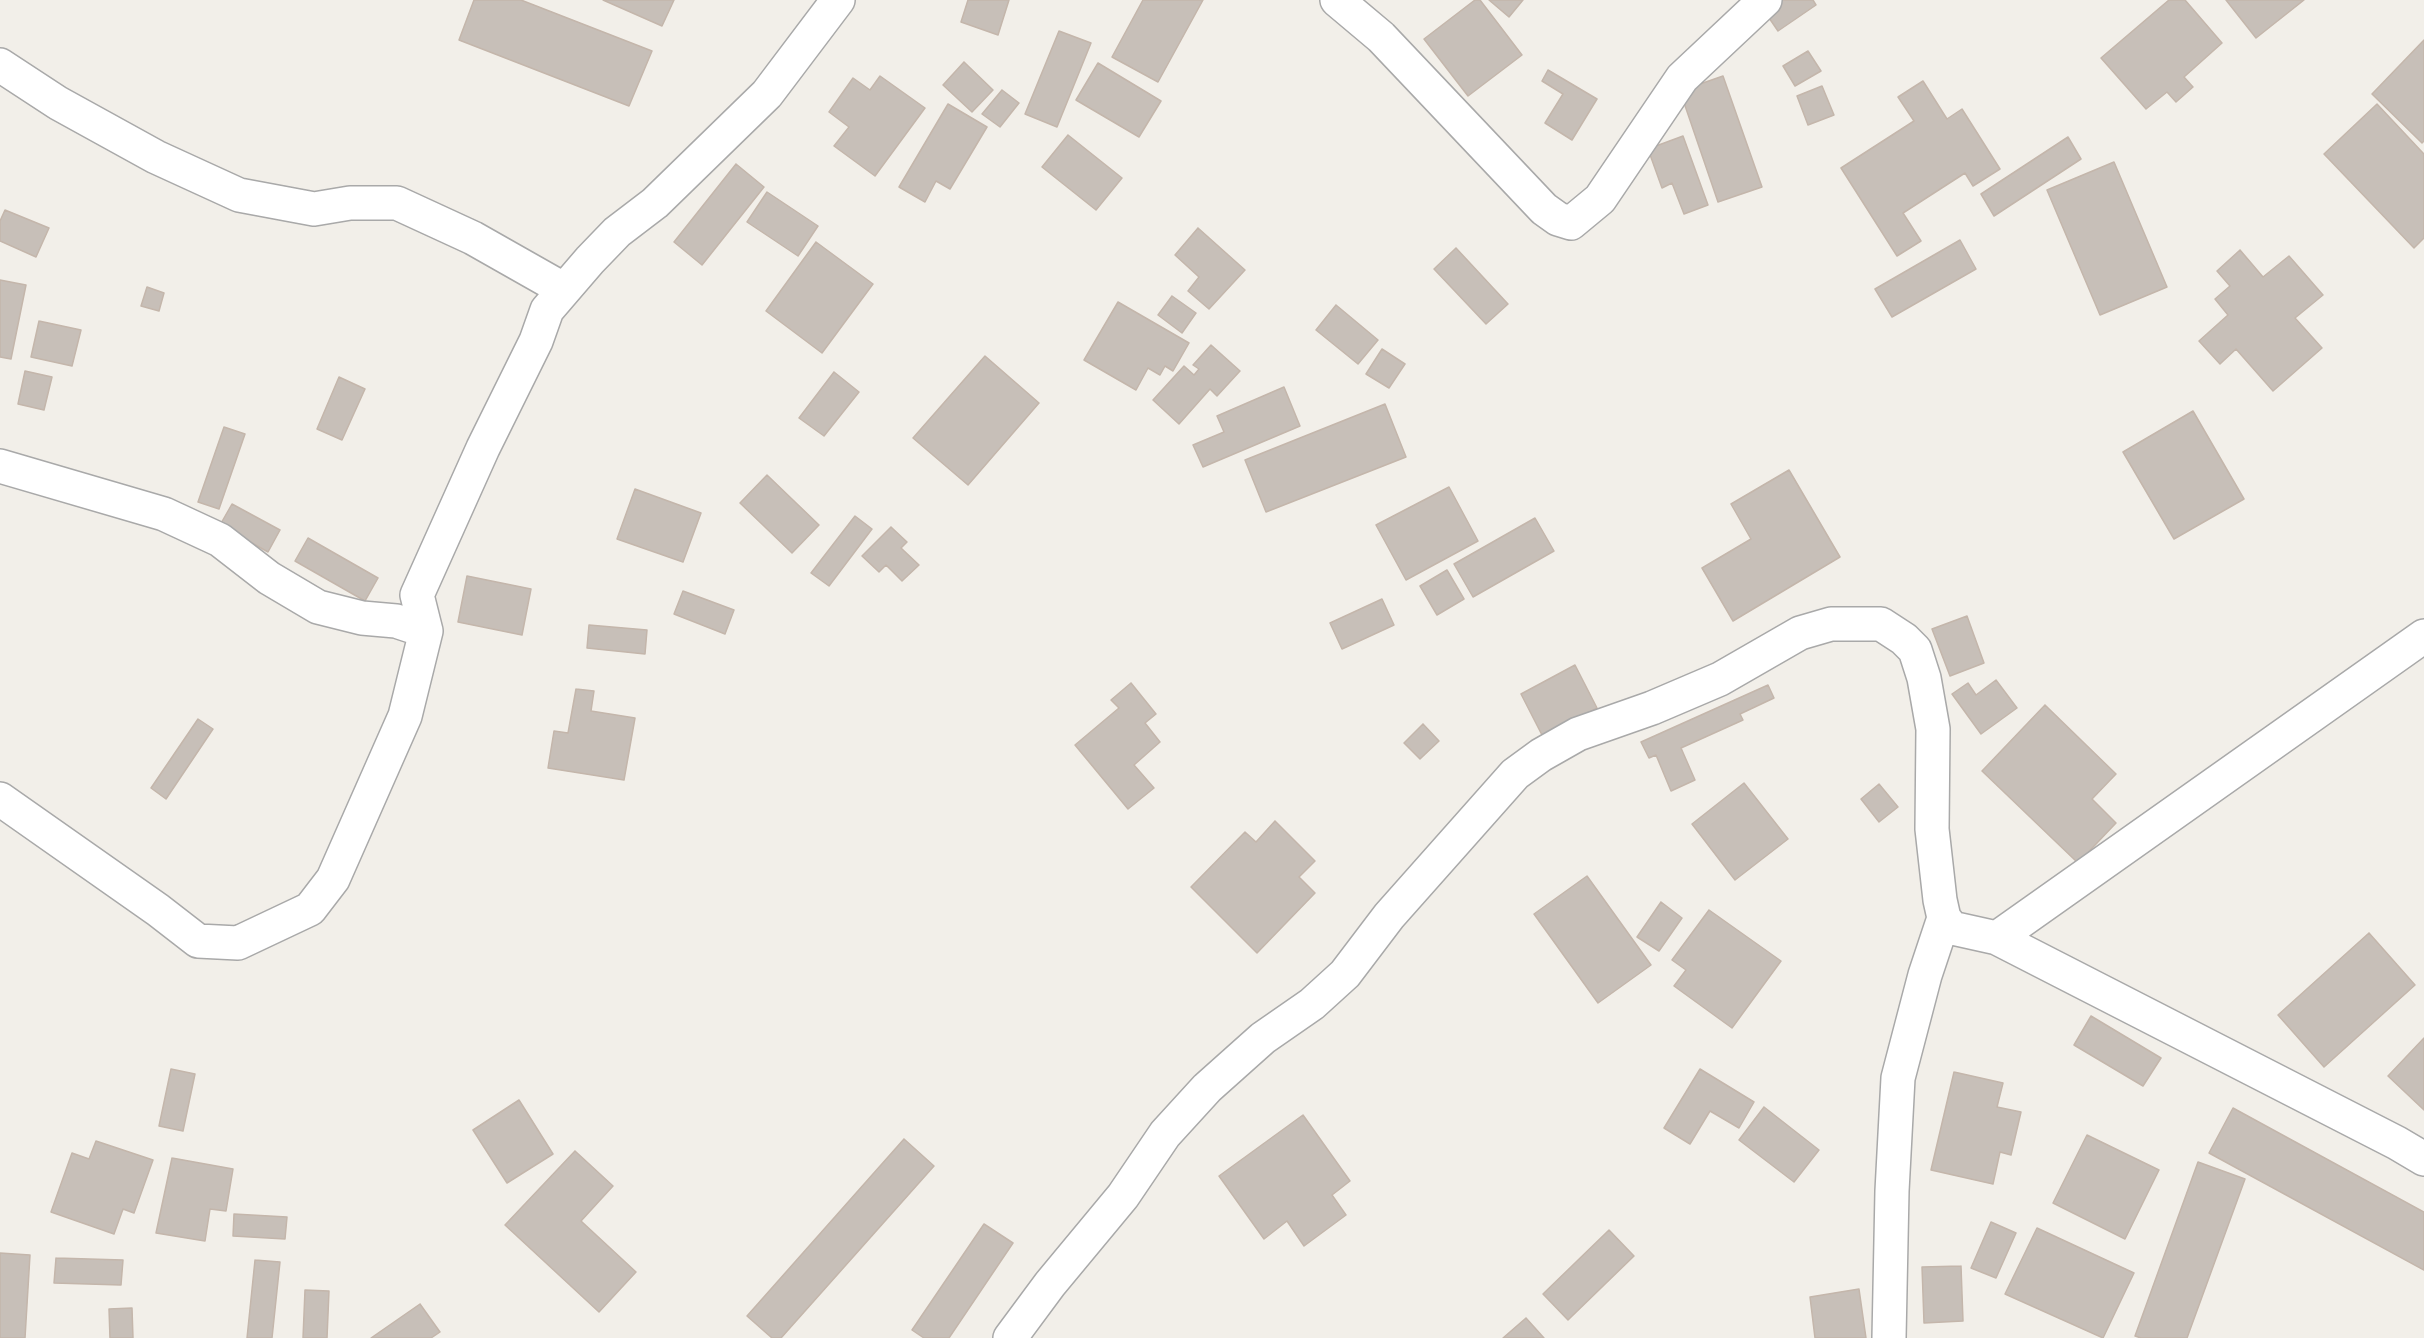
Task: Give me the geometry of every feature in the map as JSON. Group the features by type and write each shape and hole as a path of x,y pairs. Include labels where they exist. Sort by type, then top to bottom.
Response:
{"street":[{"path":"0,799 198,941 238,943 310,909 333,879 405,716 426,631 417,595 478,457 536,341 547,310 563,289 617,232 655,203 767,94 838,0"},
{"path":"1336,0 1381,37 1544,208 1558,219 1571,223 1600,199 1682,78 1765,0"},
{"path":"0,65 58,103 146,151 239,195 314,209 350,203 397,203 473,238 563,289"},
{"path":"0,466 164,513 220,540 269,578 318,607 362,618 396,621 426,631"},
{"path":"1010,1338 1050,1284 1123,1196 1165,1134 1207,1088 1263,1038 1312,1004 1345,974 1389,916 1515,774 1541,755 1578,734 1652,708 1720,680 1800,633 1831,624 1881,624 1904,639 1915,650 1924,678 1933,729 1932,829 1944,918 1925,975 1898,1078 1892,1191 1889,1338"},
{"path":"1997,938 2424,636"},
{"path":"1944,918 1952,928 1997,938 2424,1159"}],"building":[{"path":"474,0 521,0 652,51 629,106 459,40"},
{"path":"603,0 674,0 662,26"},
{"path":"968,0 1009,0 998,35 961,22"},
{"path":"1143,0 1203,0 1158,82 1112,57"},
{"path":"1475,0 1480,0 1522,55 1468,96 1424,39"},
{"path":"1489,0 1523,0 1509,17"},
{"path":"1783,0 1813,0 1816,5 1778,31 1765,12"},
{"path":"2169,0 2185,0 2222,43 2184,77 2193,87 2176,102 2167,92 2146,109 2101,58"},
{"path":"2226,0 2304,0 2256,38"},
{"path":"1059,31 1091,43 1057,127 1025,114"},
{"path":"2424,40 2424,141 2422,143 2372,94"},
{"path":"1808,51 1821,71 1795,86 1783,66"},
{"path":"964,62 993,90 972,112 943,85"},
{"path":"1098,63 1161,101 1139,137 1076,100"},
{"path":"1548,70 1597,99 1572,140 1545,123 1563,94 1542,81"},
{"path":"880,76 925,108 875,176 834,146 849,127 829,112 853,78 870,90"},
{"path":"1723,76 1762,187 1718,202 1680,91"},
{"path":"1923,81 1947,119 1962,109 2000,169 1973,186 1965,173 1903,213 1921,241 1897,256 1841,168 1914,121 1898,97"},
{"path":"1822,86 1834,115 1808,125 1797,96"},
{"path":"1002,90 1019,103 1000,127 982,114"},
{"path":"948,104 987,127 950,189 936,181 925,202 899,187"},
{"path":"2377,104 2424,154 2424,238 2414,248 2324,154"},
{"path":"1068,135 1122,178 1096,210 1042,167"},
{"path":"1683,136 1708,205 1684,214 1672,183 1662,188 1648,149"},
{"path":"2068,137 2081,159 1994,216 1981,194"},
{"path":"2114,162 2167,287 2100,315 2047,190"},
{"path":"736,164 764,187 702,265 674,242"},
{"path":"767,192 818,226 798,256 747,222"},
{"path":"5,210 49,228 36,257 0,241 0,221"},
{"path":"1198,228 1245,270 1209,309 1188,291 1199,277 1175,255"},
{"path":"1960,240 1976,269 1892,317 1875,289"},
{"path":"816,242 873,284 822,353 766,311"},
{"path":"1456,248 1508,304 1486,324 1434,269"},
{"path":"2240,250 2263,277 2289,256 2323,295 2295,318 2322,348 2273,391 2236,349 2220,364 2199,341 2228,315 2215,299 2230,286 2217,271"},
{"path":"0,280 26,285 11,359 0,357"},
{"path":"147,287 164,293 159,311 141,306"},
{"path":"1172,296 1196,313 1182,333 1158,315"},
{"path":"1118,302 1189,343 1173,371 1165,366 1160,375 1148,368 1136,390 1084,360"},
{"path":"1336,305 1378,340 1358,364 1316,330"},
{"path":"39,321 81,330 72,366 31,357"},
{"path":"1211,345 1240,371 1217,396 1210,389 1179,424 1153,400 1184,366 1194,375 1199,369 1193,365"},
{"path":"1382,349 1405,364 1389,388 1366,374"},
{"path":"985,356 1039,403 968,485 913,438"},
{"path":"25,371 52,377 44,410 18,404"},
{"path":"834,372 859,392 824,436 799,418"},
{"path":"339,377 365,389 342,440 317,429"},
{"path":"1284,387 1300,426 1203,467 1193,445 1224,432 1217,416"},
{"path":"1385,404 1406,457 1266,512 1245,460"},
{"path":"2193,411 2244,499 2174,539 2123,452"},
{"path":"224,427 245,434 219,509 198,502"},
{"path":"1789,470 1840,557 1733,621 1702,568 1751,539 1731,504"},
{"path":"767,475 819,525 792,553 740,503"},
{"path":"1449,487 1478,541 1406,580 1376,525"},
{"path":"635,489 701,513 683,562 617,539"},
{"path":"232,504 280,530 268,552 220,525"},
{"path":"855,516 872,529 829,586 811,573"},
{"path":"1535,518 1554,551 1473,597 1454,564"},
{"path":"891,527 907,542 901,548 919,565 902,581 886,565 879,572 862,556"},
{"path":"308,538 378,578 365,601 295,561"},
{"path":"1447,570 1464,599 1437,615 1420,586"},
{"path":"467,576 531,589 522,635 458,622"},
{"path":"683,591 734,610 725,634 674,614"},
{"path":"1382,599 1394,625 1342,649 1330,623"},
{"path":"1967,616 1984,663 1950,676 1932,629"},
{"path":"589,625 647,630 645,654 587,648"},
{"path":"1575,665 1597,708 1543,737 1521,694"},
{"path":"1996,680 2017,708 1981,734 1952,694 1968,683 1976,695"},
{"path":"1131,683 1156,714 1145,723 1160,742 1134,765 1154,788 1128,809 1075,745 1119,708 1111,700"},
{"path":"1768,685 1774,698 1740,714 1743,720 1681,748 1695,780 1671,791 1656,755 1649,758 1641,742"},
{"path":"576,689 594,691 591,711 635,718 624,780 548,768 554,731 568,733"},
{"path":"2045,705 2116,774 2092,799 2116,823 2078,863 1982,771"},
{"path":"198,719 213,729 166,799 151,788"},
{"path":"1423,724 1439,741 1420,759 1404,743"},
{"path":"1744,783 1788,839 1735,880 1692,824"},
{"path":"1879,784 1898,807 1879,822 1861,799"},
{"path":"1275,821 1315,861 1299,877 1315,893 1257,953 1191,887 1245,832 1256,842"},
{"path":"1587,876 1651,965 1598,1003 1534,914"},
{"path":"1661,902 1682,918 1659,951 1637,937"},
{"path":"1709,910 1781,961 1732,1028 1674,986 1686,970 1672,960"},
{"path":"2369,933 2415,985 2324,1067 2278,1015"},
{"path":"2091,1016 2161,1058 2143,1086 2074,1045"},
{"path":"2424,1038 2424,1110 2388,1076"},
{"path":"171,1069 195,1074 183,1131 159,1126"},
{"path":"1700,1069 1754,1102 1739,1128 1710,1111 1690,1144 1664,1128"},
{"path":"1954,1072 2003,1083 1997,1107 2021,1112 2011,1155 2000,1152 1993,1184 1931,1170"},
{"path":"519,1100 553,1154 507,1183 473,1130"},
{"path":"1764,1107 1819,1150 1794,1182 1739,1140"},
{"path":"2233,1108 2424,1212 2424,1270 2209,1153"},
{"path":"1303,1115 1350,1181 1332,1195 1346,1215 1304,1246 1287,1221 1264,1239 1219,1176"},
{"path":"2087,1135 2159,1170 2125,1239 2053,1203"},
{"path":"904,1139 934,1166 781,1338 772,1338 747,1316"},
{"path":"96,1141 153,1160 134,1213 123,1209 114,1234 51,1212 72,1153 89,1159"},
{"path":"575,1151 613,1186 581,1221 636,1272 599,1312 505,1225"},
{"path":"172,1158 233,1169 226,1211 210,1209 205,1241 156,1233"},
{"path":"2198,1162 2245,1179 2187,1338 2135,1336"},
{"path":"234,1214 287,1217 285,1239 233,1236"},
{"path":"1991,1222 2016,1233 1996,1278 1971,1268"},
{"path":"984,1224 1013,1243 949,1338 924,1338 912,1330"},
{"path":"2037,1228 2134,1273 2103,1338 2005,1294"},
{"path":"1609,1230 1634,1256 1568,1320 1543,1294"},
{"path":"0,1253 30,1255 25,1338 0,1338"},
{"path":"56,1258 123,1260 121,1285 54,1283"},
{"path":"255,1260 280,1262 272,1338 247,1338"},
{"path":"1961,1266 1963,1321 1924,1323 1922,1267"},
{"path":"1859,1289 1866,1338 1815,1338 1810,1297"},
{"path":"305,1290 329,1291 327,1338 303,1338"},
{"path":"420,1304 440,1332 431,1338 371,1338"},
{"path":"132,1308 133,1338 110,1338 109,1309"},
{"path":"1526,1318 1544,1338 1503,1338"}]}
